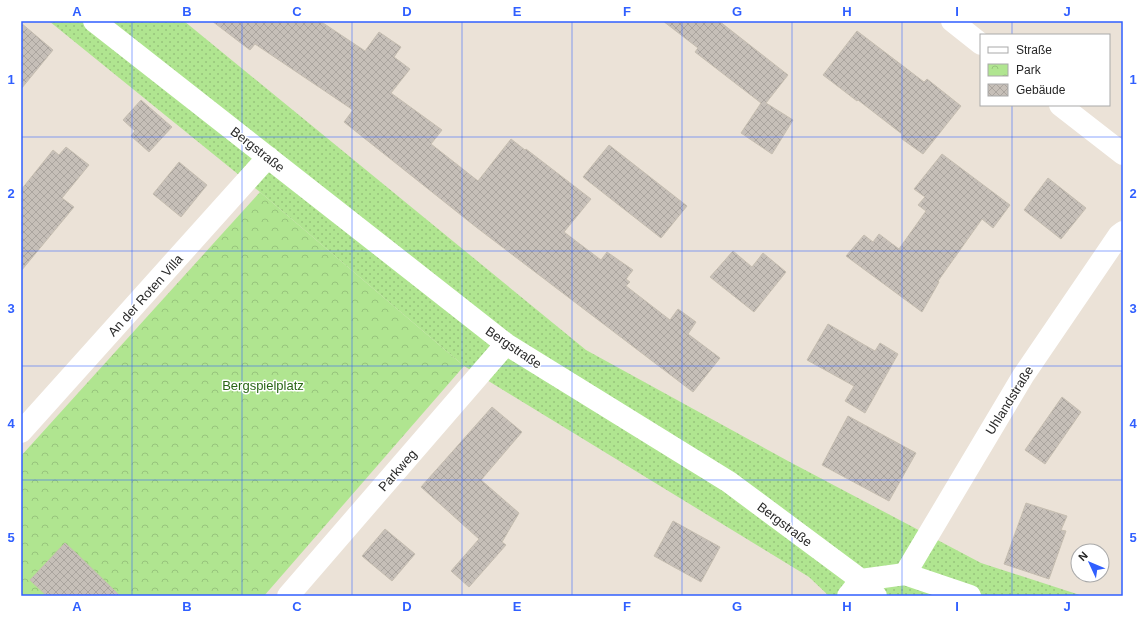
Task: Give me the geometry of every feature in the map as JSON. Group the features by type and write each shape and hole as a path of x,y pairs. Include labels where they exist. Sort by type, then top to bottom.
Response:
{"street":[{"name":"Bergstraße","path":"94,21 506,344 729,482 854,588 876,596"},
{"path":"952,21 980,43"},
{"path":"1061,106 1123,154"},
{"name":"An der Roten Villa","path":"21,432 268,157"},
{"name":"Uhlandstraße","path":"905,574 1024,376 1122,235"},
{"name":"Parkweg","path":"288,596 506,344"},
{"path":"854,588 905,574 970,596"}],"green space":[{"path":"49,21 184,21 586,350 788,461 981,563 1083,596 829,596 809,577 464,366 260,192"},
{"name":"Bergspielplatz","path":"260,192 464,366 264,596 21,596 21,456"}],"building":[{"path":"212,21 320,21 365,51 379,32 401,47 394,57 410,69 391,93 442,130 431,144 478,181 511,139 525,150 526,149 591,199 564,232 601,260 607,252 633,270 626,279 630,282 626,286 670,320 678,309 696,322 688,334 720,358 693,392 476,227 344,122 353,110 255,44 250,50"},
{"path":"663,21 719,21 788,75 766,103 793,120 772,154 741,133 761,103 695,52 698,48"},
{"path":"21,23 53,50 21,89"},
{"path":"857,31 924,82 927,79 961,106 923,154 902,139 902,134 823,75"},
{"path":"141,100 172,127 149,152 131,136 135,131 123,120"},
{"path":"609,145 687,206 661,238 583,177"},
{"path":"66,147 89,165 62,198 74,207 21,271 21,190 53,150 59,155"},
{"path":"942,154 1010,205 993,228 982,219 938,281 939,282 922,312 846,256 864,235 873,242 879,234 899,249 926,211 918,205 925,197 914,189"},
{"path":"179,162 207,185 181,217 153,194"},
{"path":"1048,178 1086,208 1061,239 1024,210"},
{"path":"733,251 752,267 763,253 786,272 754,312 710,277"},
{"path":"828,324 875,351 880,343 898,354 865,413 845,401 854,386 807,360"},
{"path":"1062,397 1081,412 1045,464 1025,450"},
{"path":"492,407 522,432 481,480 519,513 502,542 506,545 469,587 451,571 479,539 421,487"},
{"path":"848,416 916,453 889,501 822,465"},
{"path":"1026,503 1067,516 1061,530 1066,531 1049,579 1004,564"},
{"path":"673,521 720,547 701,582 654,556"},
{"path":"385,529 415,554 392,581 362,556"},
{"path":"65,543 120,596 47,596 30,580"}]}
